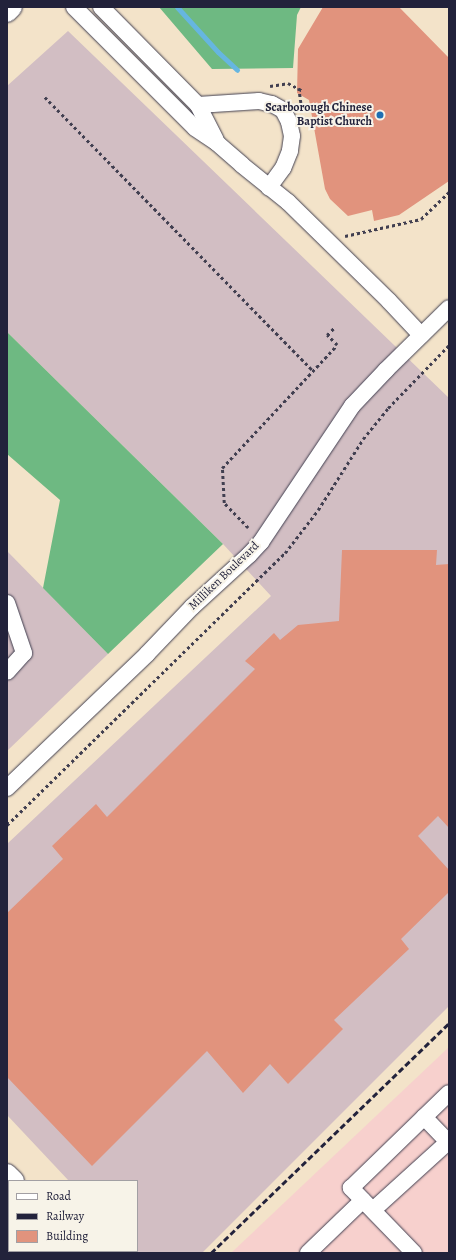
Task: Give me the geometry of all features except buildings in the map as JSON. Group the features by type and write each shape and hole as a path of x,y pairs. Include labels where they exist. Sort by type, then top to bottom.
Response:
{"main road":[{"path":"7,12 12,7"}],"street":[{"path":"74,7 195,128 217,143 288,202 421,335"},
{"path":"102,7 198,105 217,143"},
{"path":"198,105 258,101 272,104 283,110 291,129 292,136 290,151 283,168 269,187"},
{"name":"Milliken Boulevard","path":"7,788 147,654 192,607 249,555 261,542 352,406 449,308"},
{"path":"7,602 24,653 7,672"},
{"path":"414,1253 351,1188 449,1093"},
{"path":"308,1253 448,1143 424,1117"}],"path":[{"path":"265,87 288,83 303,91"},
{"path":"299,88 303,117"},
{"path":"45,97 313,371"},
{"path":"344,236 421,219 449,192"},
{"path":"248,528 224,503 222,468 337,345 327,335 335,327"}],"shaded area":[{"path":"68,31 449,398 449,1006 202,1253 137,1253 138,1180 68,1180 7,1115 7,844 271,596 223,544 7,332 7,86"},
{"path":"7,551 108,654 7,751"},
{"path":"449,1047 449,1253 231,1253"}],"green space":[{"path":"159,7 301,7 297,15 293,68 212,69"},
{"path":"7,332 223,544 108,654 43,588 60,500 7,454"},
{"path":"7,1231 8,1252 30,1253 7,1253"}],"waterway":[{"path":"177,7 218,52 237,70"}],"railway":[{"path":"211,1253 449,1023"}],"place":[{"name":"Scarborough Chinese Baptist Church","path":"380,115"}]}
